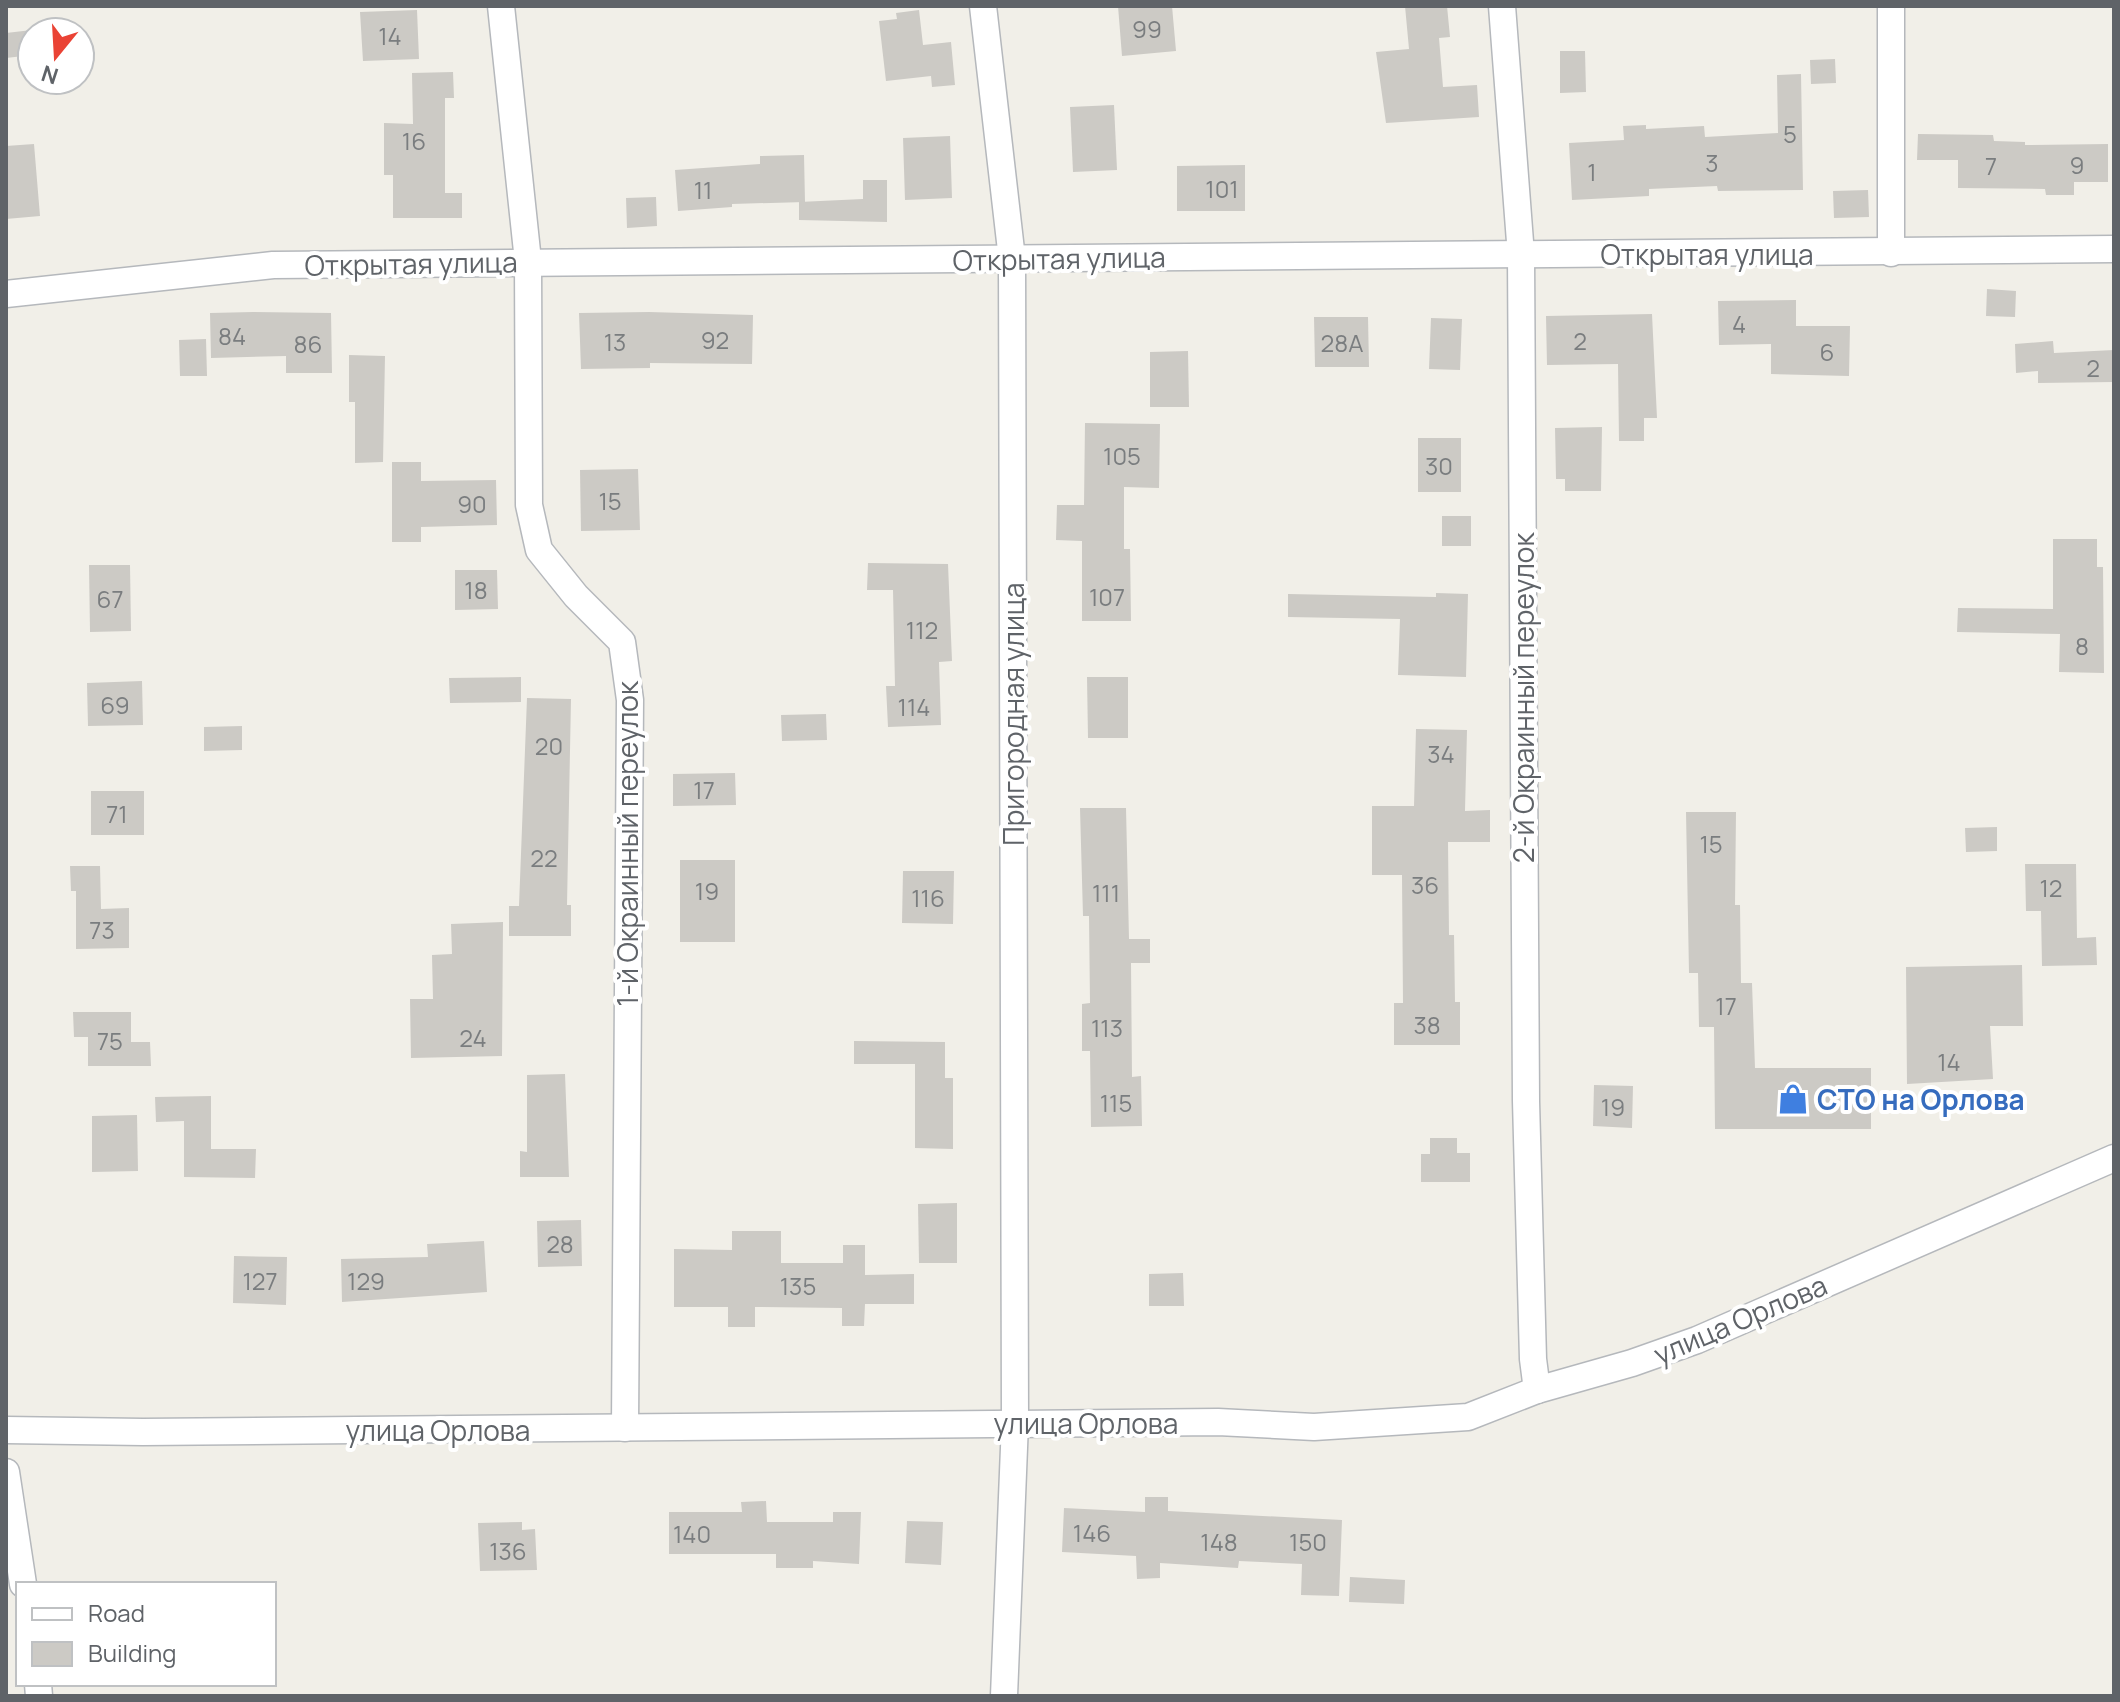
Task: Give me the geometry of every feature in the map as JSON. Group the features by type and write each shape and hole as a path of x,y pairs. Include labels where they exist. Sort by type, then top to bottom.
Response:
{"street":[{"name":"1-й Окраинный переулок","path":"501,6 528,261 529,505 539,550 622,642 630,700 625,1428"},
{"name":"Пригородная улица","path":"983,6 1012,259 1015,1423 1004,1696"},
{"name":"2-й Окраинный переулок","path":"1502,6 1521,255 1527,1116 1533,1359 1537,1390"},
{"path":"1891,6 1891,253"},
{"name":"Открытая улица","path":"6,294 273,265 2114,249"},
{"name":"улица Орлова","path":"6,1430 1218,1422 1314,1427 1468,1417 1537,1390 1632,1363 1697,1340 2114,1158"},
{"path":"6,1472 23,1582"}],"building":[{"path":"1118,6 1172,6 1176,51 1122,56"},
{"path":"1405,6 1447,6 1450,37 1439,38 1443,87 1477,85 1479,117 1386,123 1376,52 1409,49"},
{"path":"417,10 419,59 363,61 360,12"},
{"path":"919,10 923,45 951,42 955,85 932,87 931,76 886,81 879,21 897,19 896,13"},
{"path":"16,32 16,57 6,58 6,33"},
{"path":"1560,51 1585,51 1586,92 1560,93"},
{"path":"1835,59 1836,83 1811,84 1810,60"},
{"path":"453,72 454,98 445,98 445,193 462,193 462,218 393,218 393,175 384,175 384,123 413,124 412,73"},
{"path":"1801,74 1803,190 1718,191 1717,186 1649,189 1649,196 1572,200 1569,143 1624,140 1623,126 1646,125 1646,129 1704,126 1705,137 1778,133 1777,75"},
{"path":"1114,105 1117,170 1073,172 1070,107"},
{"path":"1918,134 1993,135 1994,141 2025,142 2025,145 2108,144 2108,182 2074,182 2074,195 2046,195 2045,189 1958,188 1958,160 1917,160"},
{"path":"950,136 952,198 905,200 903,138"},
{"path":"34,144 40,216 6,219 6,146"},
{"path":"804,155 805,202 732,204 732,207 678,211 675,170 760,164 760,156"},
{"path":"1245,165 1245,211 1177,211 1177,166"},
{"path":"863,180 887,180 887,222 799,220 799,202 863,199"},
{"path":"1868,190 1869,217 1834,218 1833,191"},
{"path":"656,197 657,226 627,228 626,198"},
{"path":"1987,289 2016,291 2015,317 1986,316"},
{"path":"1796,300 1796,326 1850,326 1849,376 1771,374 1771,344 1719,345 1718,301"},
{"path":"210,313 331,313 332,373 286,373 286,356 211,358"},
{"path":"579,313 753,315 752,364 650,363 650,368 581,369"},
{"path":"1652,314 1657,418 1644,418 1644,441 1619,441 1618,364 1547,365 1546,316"},
{"path":"1314,317 1368,317 1369,367 1315,367"},
{"path":"1431,318 1462,319 1460,370 1429,369"},
{"path":"206,339 207,376 180,376 179,340"},
{"path":"2053,341 2054,353 2114,350 2114,382 2038,383 2038,371 2016,373 2015,344"},
{"path":"1188,351 1189,407 1150,407 1150,352"},
{"path":"349,355 385,356 383,462 355,463 355,402 349,402"},
{"path":"1085,423 1160,424 1159,488 1124,487 1124,549 1130,549 1131,621 1082,621 1082,541 1056,540 1057,505 1084,505"},
{"path":"1602,427 1601,491 1565,491 1565,479 1556,479 1555,428"},
{"path":"1418,438 1461,438 1461,492 1418,492"},
{"path":"392,462 421,462 421,481 496,480 497,525 421,527 421,542 392,542"},
{"path":"638,469 640,530 581,531 580,470"},
{"path":"1442,516 1471,516 1471,546 1442,546"},
{"path":"2053,539 2097,539 2097,567 2103,567 2104,673 2059,672 2060,634 1957,632 1958,608 2053,609"},
{"path":"868,563 948,564 952,661 939,662 941,725 888,727 886,686 895,686 893,590 867,590"},
{"path":"89,565 130,565 131,631 90,632"},
{"path":"455,570 497,570 498,609 455,610"},
{"path":"1436,593 1468,594 1466,677 1398,675 1400,619 1288,617 1288,594 1436,597"},
{"path":"521,677 521,702 450,703 449,678"},
{"path":"1087,677 1128,677 1128,738 1088,738"},
{"path":"142,681 143,725 88,726 87,683"},
{"path":"527,698 571,699 567,905 571,905 571,936 509,936 509,906 519,906"},
{"path":"826,714 827,740 782,741 781,715"},
{"path":"242,726 242,750 204,751 204,727"},
{"path":"1416,729 1467,730 1465,811 1490,810 1490,842 1448,842 1449,935 1454,935 1455,1002 1460,1002 1460,1045 1394,1045 1394,1003 1403,1003 1402,875 1372,875 1372,806 1414,806"},
{"path":"735,773 736,805 673,806 673,774"},
{"path":"91,791 144,791 144,835 91,835"},
{"path":"1080,808 1126,808 1129,939 1150,939 1150,963 1131,963 1132,1077 1141,1076 1142,1126 1091,1127 1090,1051 1082,1051 1082,1004 1090,1003 1089,916 1083,916"},
{"path":"1686,812 1736,812 1735,905 1740,905 1741,983 1752,983 1755,1068 1871,1068 1871,1129 1715,1129 1714,1027 1699,1027 1698,973 1689,973"},
{"path":"1997,827 1997,851 1966,852 1965,828"},
{"path":"680,860 735,860 735,942 680,942"},
{"path":"2025,864 2076,864 2077,938 2096,937 2097,965 2042,966 2041,911 2026,911"},
{"path":"70,866 100,866 101,909 129,908 129,948 76,949 76,891 71,891"},
{"path":"903,871 954,871 953,924 902,923"},
{"path":"503,922 502,1056 411,1058 410,999 433,999 432,955 452,954 451,924"},
{"path":"2022,965 2023,1026 1990,1026 1993,1079 1907,1084 1906,967"},
{"path":"73,1012 131,1012 131,1042 150,1042 151,1066 88,1066 88,1037 74,1037"},
{"path":"854,1041 945,1042 945,1078 953,1078 953,1149 915,1148 915,1064 854,1064"},
{"path":"565,1074 569,1177 520,1177 520,1151 527,1152 527,1075"},
{"path":"1594,1085 1633,1086 1632,1128 1593,1126"},
{"path":"211,1096 211,1149 256,1149 255,1178 184,1177 184,1121 156,1122 155,1097"},
{"path":"137,1115 138,1171 92,1172 92,1116"},
{"path":"1430,1138 1457,1138 1457,1153 1470,1153 1470,1182 1421,1182 1421,1154 1430,1154"},
{"path":"957,1203 957,1263 919,1263 918,1204"},
{"path":"581,1220 582,1266 538,1267 537,1221"},
{"path":"732,1231 781,1231 781,1263 843,1263 843,1245 865,1245 865,1275 914,1274 914,1304 865,1304 864,1326 842,1326 842,1308 755,1307 755,1327 728,1327 728,1307 674,1307 674,1249 732,1250"},
{"path":"484,1241 487,1292 342,1302 341,1259 428,1257 427,1244"},
{"path":"234,1256 287,1257 286,1305 233,1303"},
{"path":"1183,1273 1184,1306 1149,1306 1149,1274"},
{"path":"1145,1497 1168,1497 1168,1511 1342,1520 1339,1596 1301,1595 1302,1564 1239,1561 1238,1568 1160,1563 1160,1578 1137,1579 1136,1556 1062,1552 1064,1508 1145,1512"},
{"path":"766,1501 767,1522 833,1522 833,1512 861,1512 859,1564 813,1561 813,1568 776,1568 776,1554 669,1554 669,1512 742,1512 741,1502"},
{"path":"907,1521 943,1522 941,1565 905,1563"},
{"path":"522,1522 522,1530 535,1529 537,1570 480,1571 478,1523"},
{"path":"1350,1577 1405,1580 1404,1604 1349,1602"}],"place":[{"name":"СТО на Орлова","path":"1793,1099"}]}
